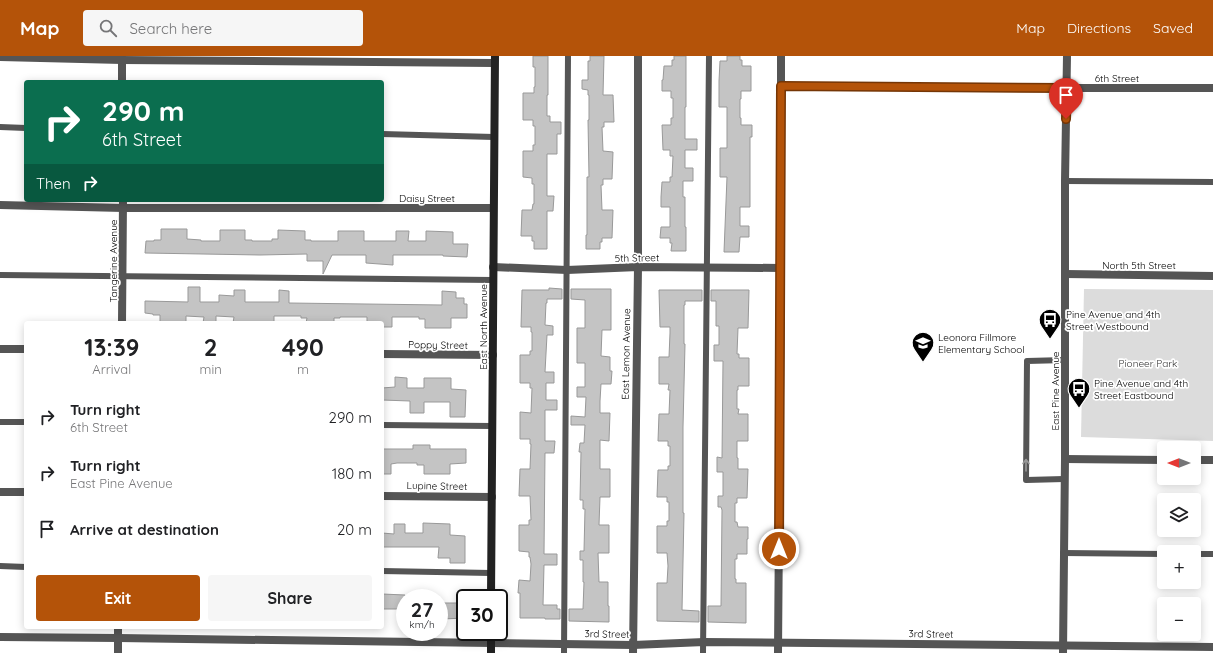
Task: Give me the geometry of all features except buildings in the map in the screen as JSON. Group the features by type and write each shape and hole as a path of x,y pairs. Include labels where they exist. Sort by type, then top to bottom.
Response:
{"street":[{"name":"East Lemon Avenue","path":"633,649 638,267 638,56"},
{"path":"778,653 781,56"},
{"name":"East Pine Avenue","path":"1063,649 1067,56"},
{"path":"0,57 494,59"},
{"path":"122,58 122,80"},
{"name":"East North Avenue","path":"491,589 494,59"},
{"name":"6th Street","path":"781,86 1213,88"},
{"name":"Daisy Street","path":"0,205 123,204 494,208"},
{"name":"Tangerine Avenue","path":"122,321 123,204"},
{"name":"5th Street","path":"494,267 567,270 638,267 781,268"},
{"name":"North 5th Street","path":"1065,274 1213,276"},
{"path":"0,349 24,349"},
{"name":"Poppy Street","path":"384,354 493,355"},
{"path":"1065,459 1157,460"},
{"path":"1201,460 1213,460"},
{"path":"0,492 24,492"},
{"name":"Lupine Street","path":"384,496 492,497"},
{"path":"118,629 118,653"},
{"name":"3rd Street","path":"0,637 564,643 633,649 704,642 1063,649 1213,647"},
{"path":"491,642 491,653"}],"lane":[{"path":"564,653 568,56"},
{"path":"703,653 709,56"},
{"path":"0,127 24,128"},
{"path":"384,134 494,136"},
{"path":"1065,181 1213,182"},
{"path":"0,275 493,280"},
{"path":"1064,479 1026,480 1027,361 1065,360"},
{"path":"0,422 24,422"},
{"path":"384,425 492,426"},
{"path":"1063,553 1157,554"},
{"path":"1201,554 1213,554"},
{"path":"0,566 24,567"},
{"path":"384,571 491,573"}],"green space":[{"name":"Pioneer Park","path":"1084,289 1213,290 1213,441 1081,437"}],"place":[{"name":"Pine Avenue and 4th Street Westbound","path":"1050,340"},
{"name":"Leonora Fillmore Elementary School","path":"923,362"},
{"name":"Pine Avenue and 4th Street Eastbound","path":"1079,408"}],"route":[{"path":"779,549 781,86 1067,88 1066,119"}]}
